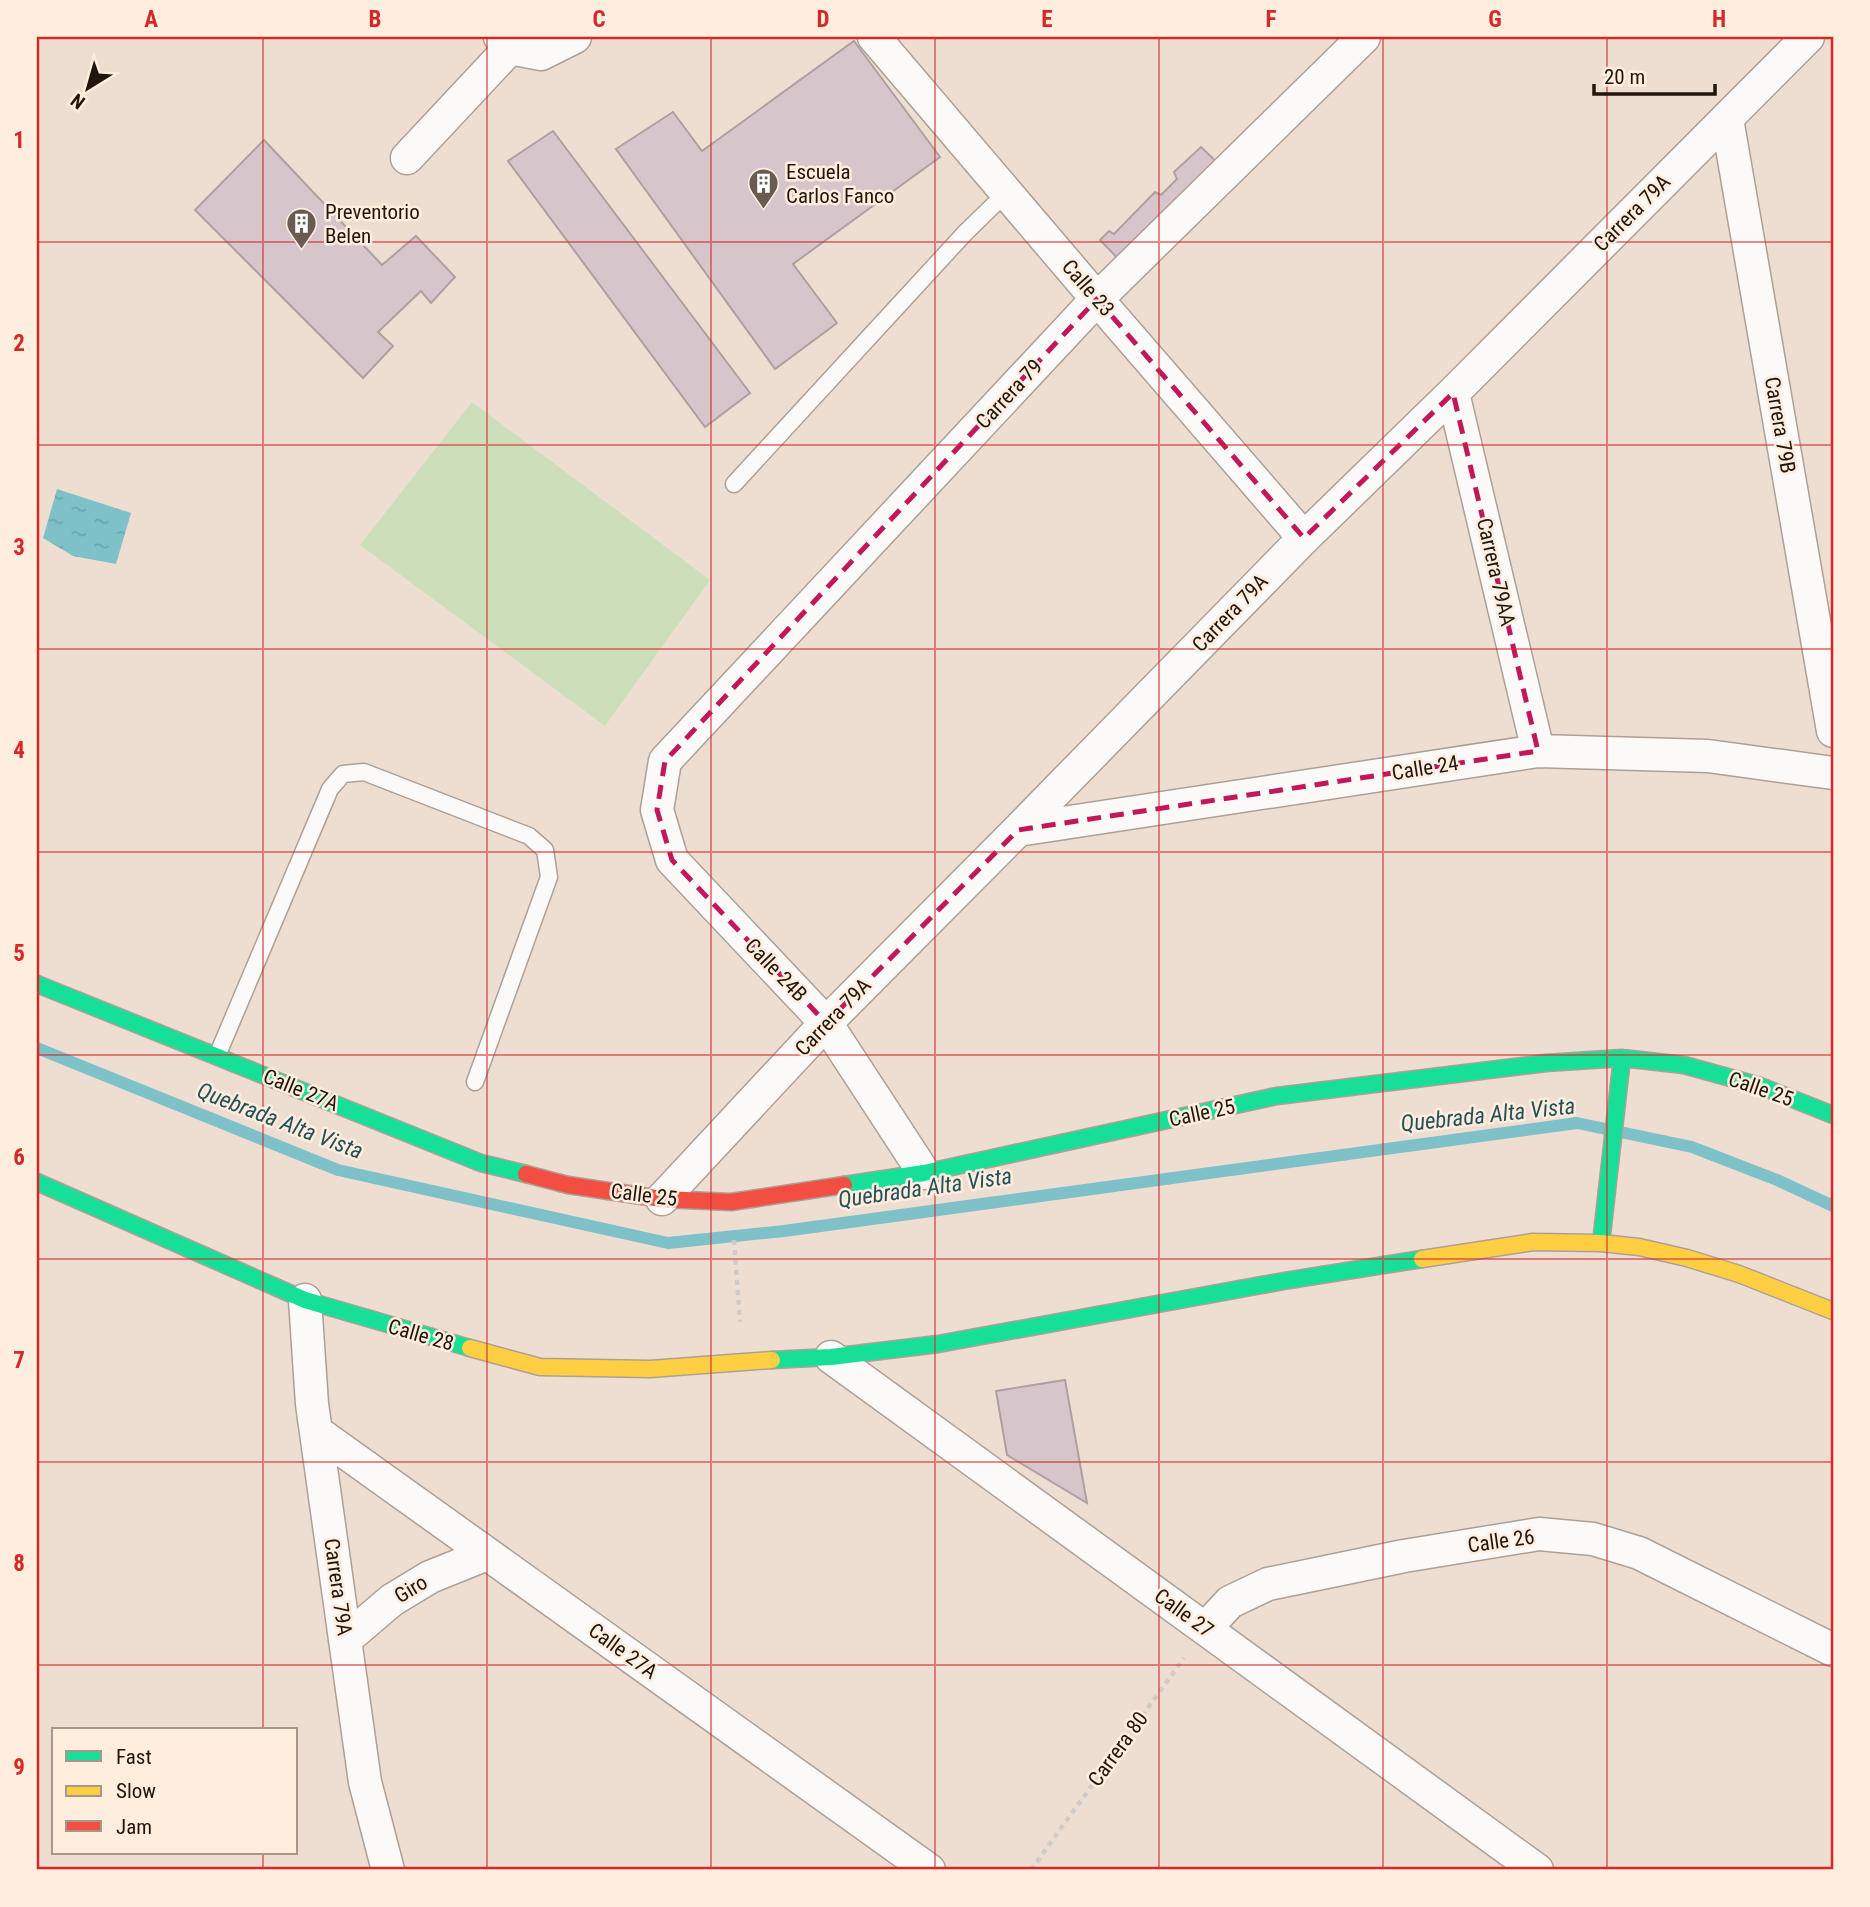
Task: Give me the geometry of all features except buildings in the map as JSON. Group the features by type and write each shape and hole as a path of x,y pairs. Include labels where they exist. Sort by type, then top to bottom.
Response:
{"street":[{"path":"407,158 505,42 541,54 575,37"},
{"name":"Calle 23","path":"874,37 1304,538"},
{"name":"Carrera 79","path":"665,761 1097,299 1364,37"},
{"name":"Carrera 79A","path":"662,1199 826,1023 1304,538 1453,393 1808,37"},
{"name":"Carrera 79B","path":"1727,119 1833,731"},
{"name":"Carrera 79AA","path":"1453,393 1538,751"},
{"name":"Calle 24","path":"1018,830 1538,751 1708,756 1833,773"},
{"name":"Calle 24B","path":"665,761 657,810 672,860 826,1023 924,1173"},
{"name":"Calle 27A","path":"37,985 481,1163 568,1185"},
{"path":"1601,1243 1622,1058"},
{"name":"Calle 25","path":"568,1185 662,1199 731,1202 924,1173 1277,1096 1546,1063 1622,1058 1684,1065 1760,1086 1833,1115"},
{"name":"Calle 28","path":"37,1182 305,1300 420,1335 540,1367 650,1369 831,1357"},
{"path":"831,1357 938,1344 1430,1256 1533,1242 1601,1243 1639,1247 1687,1258 1739,1274 1833,1311"},
{"name":"Carrera 79A","path":"305,1300 317,1432 365,1782 388,1870"},
{"name":"Calle 27","path":"831,1357 1537,1870"},
{"name":"Calle 27A","path":"317,1432 929,1870"},
{"name":"Calle 26","path":"1205,1629 1230,1602 1268,1584 1405,1556 1539,1534 1593,1539 1639,1553 1833,1650"},
{"name":"Giro","path":"345,1640 392,1600 430,1577 487,1553"}],"lane":[{"path":"734,484 965,233 1006,193"},
{"path":"217,1056 330,789 343,774 364,772 529,836 545,850 549,877 475,1082"}],"path":[{"path":"733,1229 738,1301"},
{"name":"Carrera 80","path":"1031,1870 1205,1629"}],"highlighted area":[{"path":"1097,299 1304,538 1453,393 1538,751 1018,830 826,1023 672,860 657,810 665,761"}],"green space":[{"path":"472,402 710,580 605,726 360,545"}],"water":[{"path":"57,489 131,513 116,564 73,556 43,538"}],"waterway":[{"name":"Quebrada Alta Vista","path":"37,1048 338,1170 668,1243 784,1231 1577,1123 1692,1147 1777,1180 1833,1206"}],"traffic: fast":[{"path":"37,984 481,1163 526,1174"},
{"path":"844,1185 924,1173 1277,1096 1546,1063 1622,1058 1684,1065 1760,1086 1833,1115"},
{"path":"1601,1243 1622,1058"},
{"path":"37,1182 305,1300 470,1348"},
{"path":"772,1360 831,1357 938,1344 1284,1281 1422,1259"}],"traffic: slow":[{"path":"1422,1259 1533,1242 1601,1243 1639,1247 1739,1274 1833,1311"},
{"path":"470,1348 540,1367 650,1369 772,1360"}],"traffic: jam":[{"path":"526,1174 568,1185 662,1199 731,1202 844,1185"}],"place":[{"name":"Escuela Carlos Fanco","path":"763,211"},
{"name":"Preventorio Belen","path":"302,251"}]}
